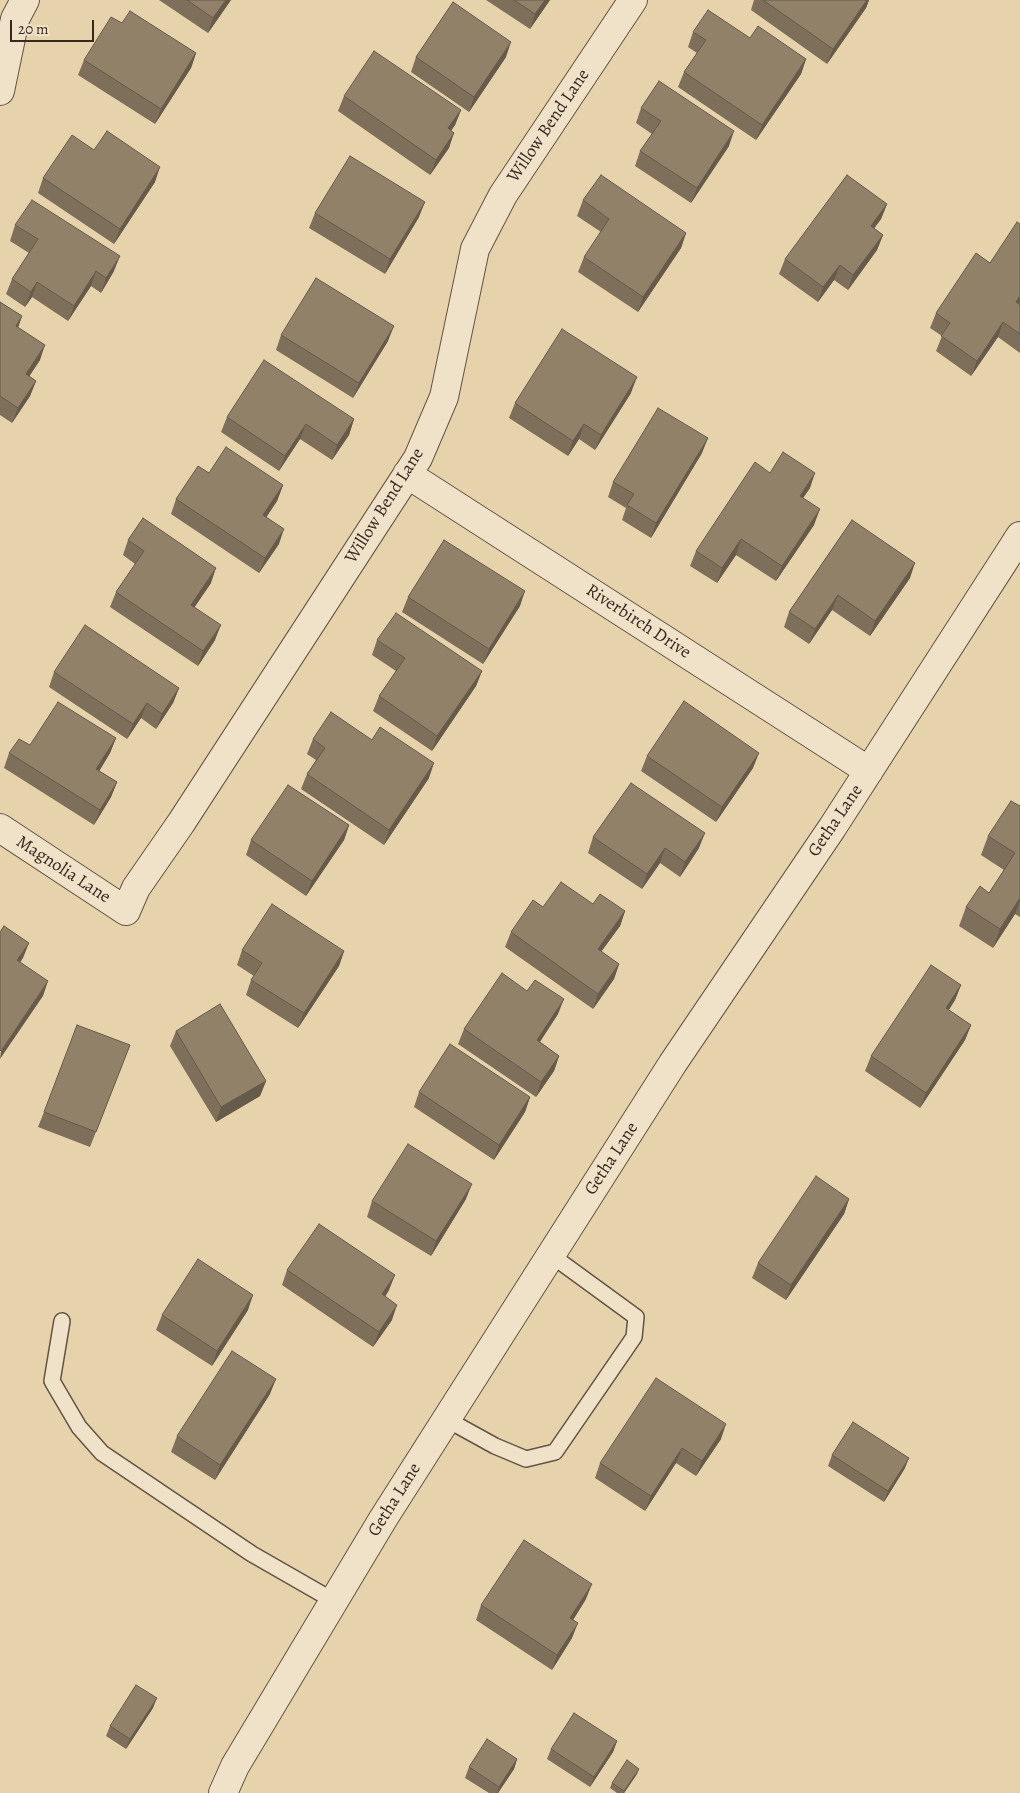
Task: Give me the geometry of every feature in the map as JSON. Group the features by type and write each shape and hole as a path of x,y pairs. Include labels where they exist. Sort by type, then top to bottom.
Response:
{"street":[{"path":"0,91 16,19 25,0"},
{"name":"Willow Bend Lane","path":"126,911 136,888 418,458 444,397 475,249 503,195 633,0"},
{"name":"Riverbirch Drive","path":"408,474 869,771"},
{"name":"Getha Lane","path":"223,1793 235,1766 382,1519 673,1063 869,771 1020,536"},
{"name":"Magnolia Lane","path":"0,828 126,911"}],"lane":[{"path":"446,1419 495,1446 526,1459 555,1452 634,1337 636,1317 551,1255"},
{"path":"62,1321 52,1381 79,1427 102,1453 252,1554 334,1601"}],"building":[{"path":"187,0 226,0 213,18"},
{"path":"514,0 545,0 535,14"},
{"path":"763,0 867,0 833,49"},
{"path":"453,2 511,42 474,97 416,57"},
{"path":"708,10 750,38 758,26 806,59 762,125 684,72 706,40 693,32"},
{"path":"130,11 196,53 161,109 84,60 111,17 122,23"},
{"path":"374,51 461,110 448,128 454,133 436,160 344,96"},
{"path":"659,81 734,131 697,188 640,151 661,121 641,108"},
{"path":"107,131 160,167 120,229 43,178 72,135 94,150"},
{"path":"350,156 425,202 390,259 315,213"},
{"path":"601,175 686,233 643,297 584,257 609,219 583,200"},
{"path":"847,175 887,204 871,226 883,235 853,275 840,265 823,287 785,259"},
{"path":"32,200 120,256 106,278 96,271 74,306 37,282 31,292 12,279 38,239 15,225"},
{"path":"1017,222 1020,224 1020,296 1016,302 1020,305 1020,334 1003,322 977,361 941,336 950,323 936,313 976,253 990,263"},
{"path":"316,278 394,326 359,383 281,335"},
{"path":"0,302 22,316 16,326 45,345 26,374 36,381 18,408 0,396"},
{"path":"562,329 637,377 601,435 584,424 573,441 515,403"},
{"path":"264,360 354,419 337,445 306,424 285,456 227,417"},
{"path":"658,408 708,438 656,523 627,505 634,494 613,482"},
{"path":"226,447 283,485 263,515 284,529 265,558 176,499 198,466 209,473"},
{"path":"783,452 815,473 800,496 820,509 782,566 741,539 722,568 696,551 755,462 770,473"},
{"path":"143,518 216,568 191,605 221,625 203,651 116,592 144,551 128,540"},
{"path":"852,520 915,563 875,621 838,595 815,629 789,612"},
{"path":"444,540 525,591 489,649 408,597"},
{"path":"396,613 482,671 437,736 379,696 405,658 377,640"},
{"path":"85,625 179,688 162,714 147,703 133,724 54,672"},
{"path":"684,701 759,753 722,807 647,756"},
{"path":"58,702 116,738 96,769 117,782 100,810 9,753 19,739 30,745"},
{"path":"331,712 372,740 380,727 434,763 389,830 307,774 325,748 313,739"},
{"path":"631,783 705,833 685,862 665,848 647,874 593,837"},
{"path":"288,785 349,825 312,881 251,840"},
{"path":"1011,801 1020,806 1020,898 1000,929 966,907 980,886 989,893 1015,853 988,836"},
{"path":"561,882 593,904 600,894 625,911 598,949 619,964 598,994 511,932 533,900 543,907"},
{"path":"272,904 344,951 304,1013 251,980 262,963 242,950"},
{"path":"4,926 29,943 17,960 48,981 1,1051 0,932"},
{"path":"931,965 961,985 946,1008 971,1025 926,1093 871,1056"},
{"path":"502,973 527,991 535,980 564,999 537,1040 559,1056 541,1082 464,1029"},
{"path":"220,1004 266,1081 221,1107 176,1031"},
{"path":"77,1025 130,1045 96,1132 44,1112"},
{"path":"450,1044 530,1097 499,1145 419,1092"},
{"path":"408,1144 472,1184 436,1241 372,1201"},
{"path":"816,1176 849,1199 791,1285 758,1263"},
{"path":"319,1224 395,1275 382,1294 397,1305 379,1332 287,1270"},
{"path":"198,1259 253,1295 217,1351 162,1315"},
{"path":"232,1351 276,1379 220,1465 177,1436"},
{"path":"656,1378 726,1424 702,1461 682,1448 651,1496 600,1463"},
{"path":"853,1422 909,1458 888,1491 832,1455"},
{"path":"524,1540 592,1584 570,1618 578,1623 557,1655 481,1605"},
{"path":"136,1685 157,1698 130,1739 110,1726"},
{"path":"574,1713 617,1741 594,1777 551,1749"},
{"path":"487,1739 517,1759 499,1787 469,1767"},
{"path":"627,1760 639,1769 624,1791 612,1783"}]}
